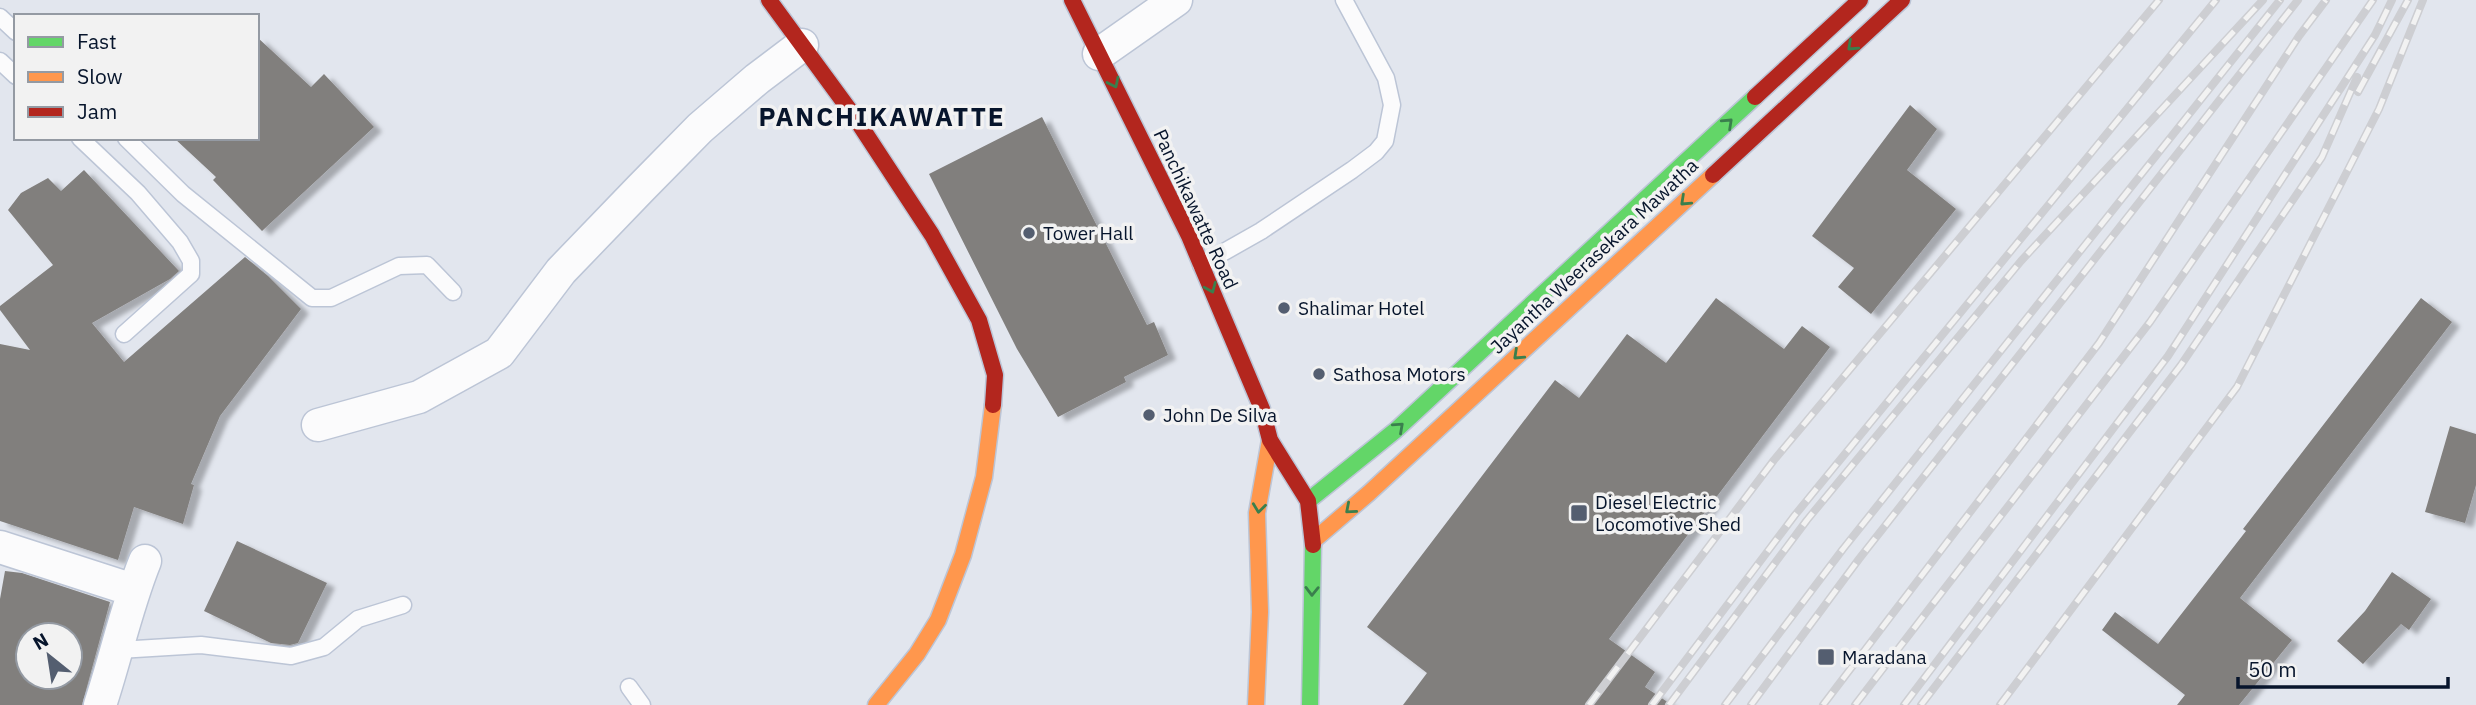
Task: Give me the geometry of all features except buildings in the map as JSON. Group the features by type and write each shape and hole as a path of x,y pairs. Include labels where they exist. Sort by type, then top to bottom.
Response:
{"main road":[{"path":"769,0 854,116 932,235 979,320 995,375 992,427 984,477 962,555 937,620 916,654 876,705"},
{"name":"Panchikawatte Road","path":"1072,0 1189,236 1262,409 1270,440 1308,501 1313,541 1310,705"},
{"name":"Jayantha Weerasekara Mawatha","path":"1308,501 1396,430 1860,0"},
{"name":"Jayantha Weerasekara Mawatha","path":"1313,541 1369,493 1902,0"},
{"name":"Panchikawatte Road","path":"1256,705 1260,612 1257,513 1270,440"}],"street":[{"path":"1099,54 1176,0"},
{"path":"318,425 419,397 499,353 561,271 700,128 802,45"},
{"path":"0,547 133,590"},
{"path":"100,705 119,650 133,590 145,561"}],"lane":[{"path":"1201,265 1261,231 1352,170 1376,152 1385,141 1392,105 1386,78 1344,0"},
{"path":"0,17 14,30"},
{"path":"0,61 14,74"},
{"path":"82,140 138,193 180,242 191,261 191,274 124,334"},
{"path":"128,140 183,194 312,298 331,298 400,266 427,265 453,292"},
{"path":"119,650 201,645 291,656 324,647 358,619 403,605"},
{"path":"629,687 642,705"}],"railway":[{"path":"1589,705 1774,460 2159,0"},
{"path":"1652,705 1795,515 2216,0"},
{"path":"1669,705 1807,520 2021,261 2263,0"},
{"path":"1725,705 1843,549 2280,0"},
{"path":"1751,705 1859,559 2298,0"},
{"path":"1823,705 2099,343 2299,36 2326,0"},
{"path":"1855,705 2150,322 2373,0"},
{"path":"1904,705 2168,356 2375,35 2392,0"},
{"path":"2358,92 2408,0"},
{"path":"2000,705 2237,387 2379,109 2423,0"},
{"path":"1921,705 2181,365 2322,157 2357,77"}],"traffic: fast":[{"path":"1308,501 1396,430 1755,97"},
{"path":"1310,705 1313,545"}],"traffic: slow":[{"path":"1313,541 1369,493 1713,175"},
{"path":"876,705 917,654 938,620 963,555 984,477 993,405"},
{"path":"1256,705 1260,612 1257,513 1270,440"}],"traffic: jam":[{"path":"769,0 854,116 932,235 979,320 995,375 993,405"},
{"path":"1072,0 1189,236 1262,409 1270,440 1308,501 1313,545"},
{"path":"1755,97 1860,0"},
{"path":"1713,175 1902,0"}],"place":[{"name":"Tower Hall","path":"1029,233"},
{"name":"Shalimar Hotel","path":"1284,308"},
{"name":"Sathosa Motors","path":"1319,374"},
{"name":"John De Silva","path":"1149,415"},
{"name":"Diesel Electric Locomotive Shed","path":"1579,513"},
{"name":"Maradana","path":"1826,657"}],"district":[{"name":"PANCHIKAWATTE","path":"882,117"}]}
